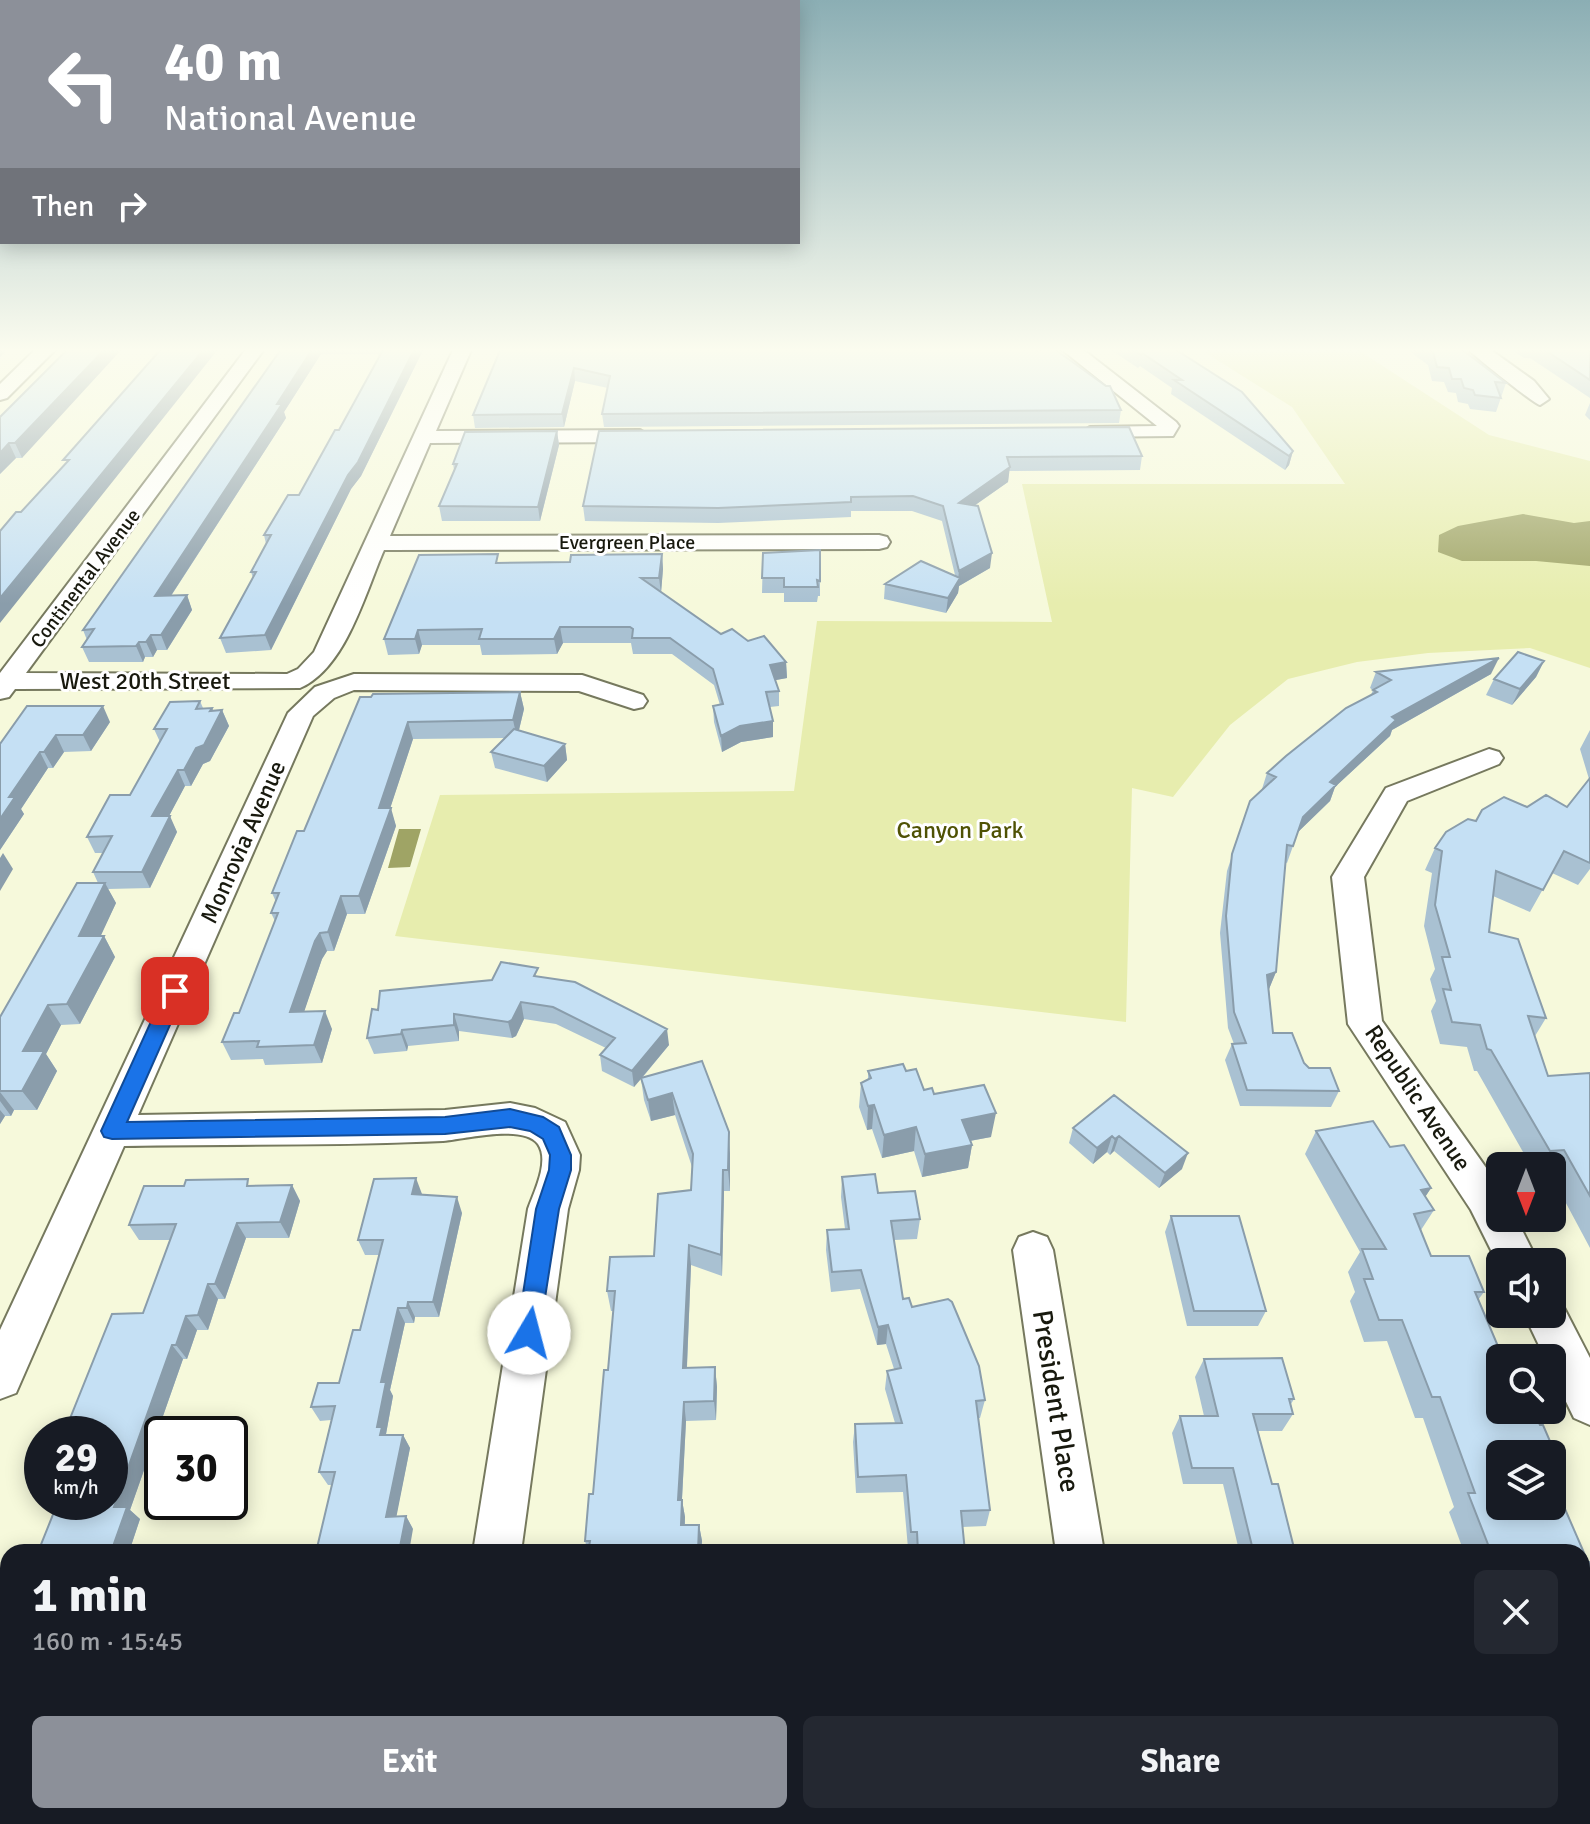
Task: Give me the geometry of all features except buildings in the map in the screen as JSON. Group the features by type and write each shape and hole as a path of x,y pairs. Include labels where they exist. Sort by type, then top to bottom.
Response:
{"street":[{"name":"Continental Avenue","path":"3,684 192,433"},
{"path":"375,543 426,433"},
{"path":"424,437 663,435"},
{"name":"Evergreen Place","path":"375,543 879,542"},
{"name":"West 20th Street","path":"3,684 291,682 307,675 325,655 375,543"},
{"name":"Monrovia Avenue","path":"0,1378 301,713 323,693 354,682 582,683 634,701"},
{"name":"Republic Avenue","path":"1489,758 1396,795 1348,877 1365,1024 1485,1198 1511,1248"},
{"path":"112,1131 445,1125 510,1118 535,1123 552,1133 561,1155 560,1170 548,1209 498,1544"},
{"name":"President Place","path":"1033,1250 1079,1544"},
{"path":"1553,1328 1587,1390"}],"green space":[{"name":"Canyon Park","path":"1310,433 1486,433 1590,461 1590,668 1530,648 1428,653 1357,662 1288,679 1230,725 1173,797 1132,788 1126,1022 395,936 440,795 794,791 817,621 1052,622 1022,484 1345,484"}],"shaded area":[{"path":"1523,514 1574,523 1590,521 1590,566 1536,561 1462,561 1438,552 1439,535 1458,526"},
{"path":"399,829 421,829 410,867 388,868"}],"route":[{"path":"175,991 112,1131 445,1125 510,1118 535,1123 552,1133 561,1155 560,1170 548,1209 529,1333"}]}
